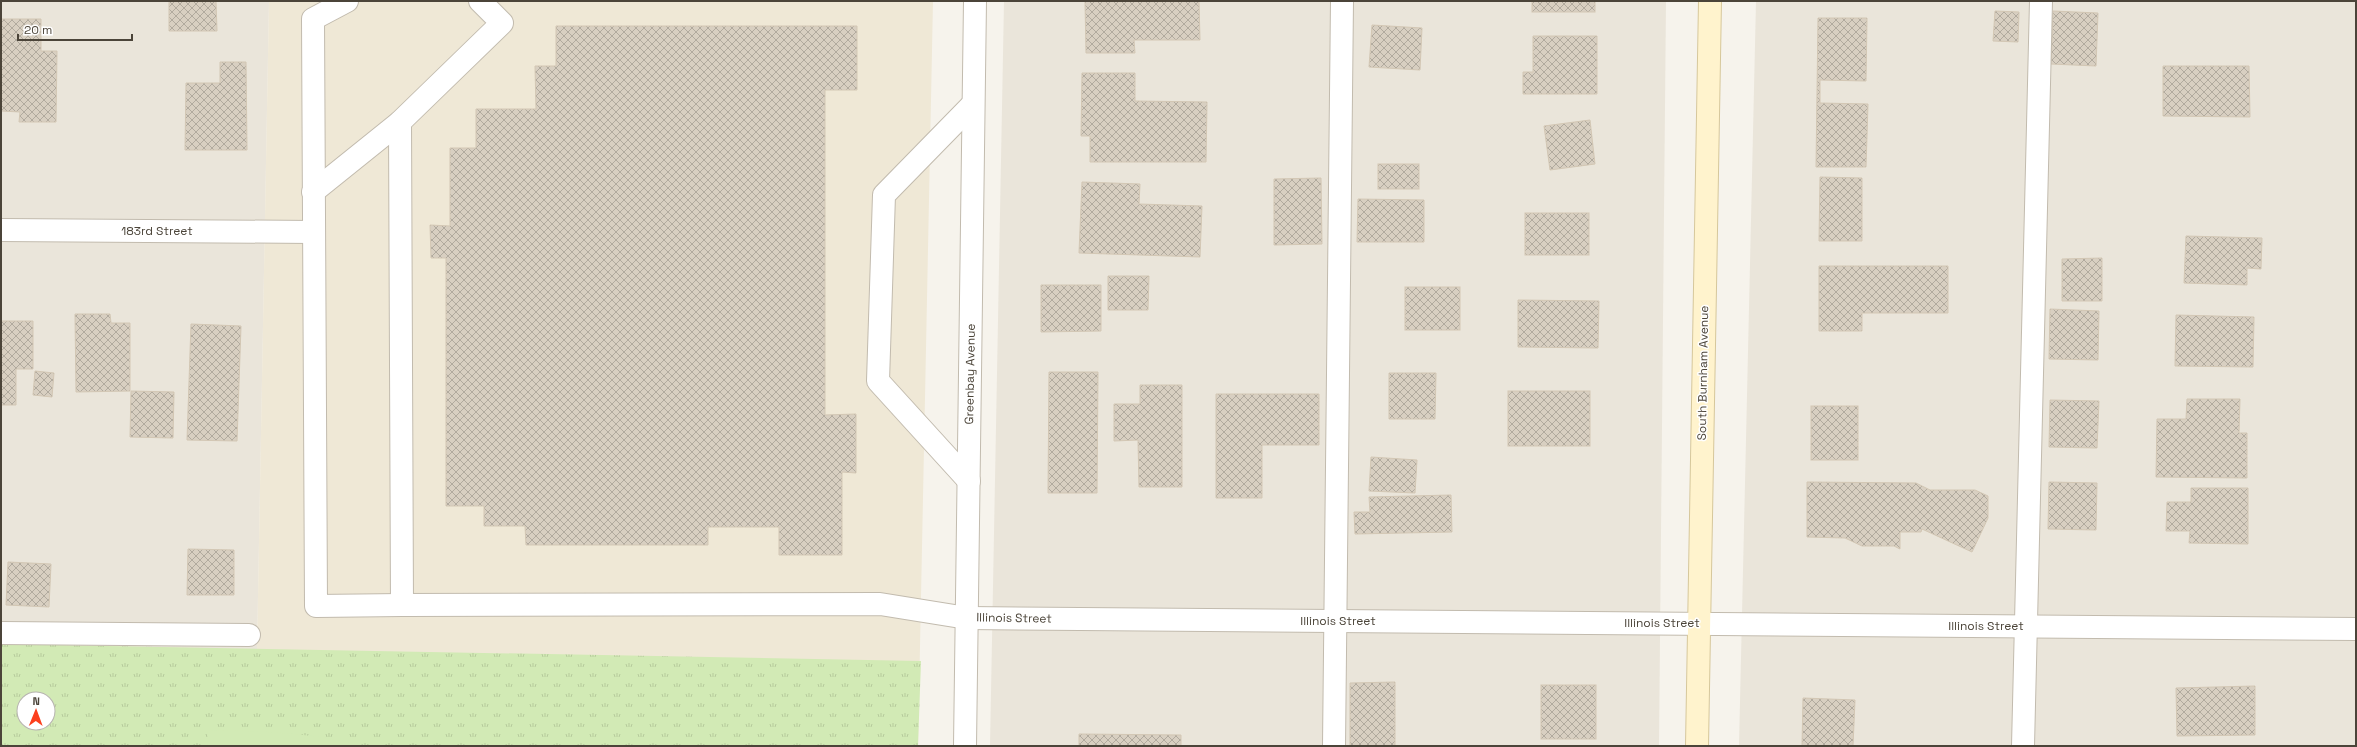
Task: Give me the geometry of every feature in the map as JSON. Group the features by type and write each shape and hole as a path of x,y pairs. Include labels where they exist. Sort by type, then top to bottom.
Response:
{"main road":[{"name":"South Burnham Avenue","path":"1696,746 1710,1"}],"street":[{"path":"313,232 313,19 347,1"},
{"path":"312,192 400,122 502,23 480,1"},
{"name":"Greenbay Avenue","path":"965,746 968,618 974,1"},
{"path":"1334,746 1334,621 1342,1"},
{"path":"2023,746 2028,626 2041,1"},
{"path":"969,481 878,381 884,195 973,104"},
{"path":"400,122 402,605"},
{"name":"183rd Street","path":"1,230 313,232"},
{"name":"Illinois Street","path":"313,232 316,606 880,604 968,618 2356,629"},
{"path":"1,633 249,635"}],"shaded area":[{"path":"1,1 269,1 257,650 1,644"},
{"path":"269,1 933,1 918,746 1,746 1,644 257,649"},
{"path":"1004,1 1666,1 1659,746 990,746"},
{"path":"1756,1 2356,1 2356,746 1739,746"}],"green space":[{"path":"1,644 921,661 918,746 1,746"},
{"path":"208,730 307,735 366,746 207,746"}],"building":[{"path":"169,1 216,1 217,31 169,31"},
{"path":"1085,1 1199,1 1200,40 1134,40 1135,53 1086,53"},
{"path":"1532,1 1595,1 1595,12 1532,12"},
{"path":"1995,11 2019,12 2018,42 1993,41"},
{"path":"2053,11 2098,13 2096,66 2051,64"},
{"path":"1818,18 1867,18 1866,81 1820,80 1820,103 1868,104 1866,167 1816,167"},
{"path":"1,19 41,19 41,51 57,51 56,122 19,122 20,112 1,111"},
{"path":"1372,25 1422,28 1420,70 1369,67"},
{"path":"556,26 857,26 857,90 825,90 825,415 856,414 856,473 842,472 842,555 779,555 779,527 708,527 708,545 526,545 525,526 484,526 484,506 446,506 446,258 431,258 430,225 450,226 450,148 476,148 476,109 536,109 535,66 556,66"},
{"path":"1533,36 1597,36 1597,94 1523,94 1523,72 1533,72"},
{"path":"220,62 246,62 247,150 185,150 186,83 220,83"},
{"path":"2163,66 2249,66 2250,117 2163,116"},
{"path":"1082,73 1135,73 1135,101 1207,102 1206,162 1090,162 1090,136 1081,136"},
{"path":"1590,120 1595,164 1550,170 1544,126"},
{"path":"1378,164 1419,164 1419,189 1378,189"},
{"path":"1820,177 1862,178 1862,241 1819,241"},
{"path":"1321,178 1322,244 1274,245 1274,179"},
{"path":"1082,182 1140,184 1139,204 1202,206 1200,257 1079,253"},
{"path":"1358,199 1424,200 1424,242 1357,242"},
{"path":"1525,213 1589,213 1589,255 1525,255"},
{"path":"2186,236 2262,238 2261,269 2247,268 2247,285 2184,283"},
{"path":"2102,258 2102,301 2062,301 2062,259"},
{"path":"1819,266 1948,266 1948,313 1862,313 1862,331 1819,331"},
{"path":"1108,276 1149,276 1148,310 1108,310"},
{"path":"1041,285 1101,285 1101,331 1041,332"},
{"path":"1405,287 1460,287 1460,330 1405,330"},
{"path":"1518,300 1599,301 1598,348 1518,347"},
{"path":"2050,309 2099,311 2098,360 2049,359"},
{"path":"75,314 110,314 111,323 130,323 130,391 76,392"},
{"path":"2176,315 2254,317 2253,367 2175,366"},
{"path":"1,321 33,321 33,369 16,369 16,405 1,405"},
{"path":"191,324 241,326 237,441 187,440"},
{"path":"35,371 54,373 52,397 33,395"},
{"path":"1049,372 1098,372 1097,493 1048,493"},
{"path":"1389,373 1436,373 1435,419 1389,419"},
{"path":"1140,385 1182,385 1182,487 1139,487 1138,440 1114,441 1114,404 1140,404"},
{"path":"131,391 174,392 173,438 130,437"},
{"path":"1508,391 1590,391 1590,446 1508,446"},
{"path":"1216,394 1319,394 1319,445 1262,445 1262,498 1216,498"},
{"path":"2187,399 2240,399 2239,433 2247,433 2247,478 2156,477 2157,419 2186,419"},
{"path":"2050,400 2099,401 2097,448 2049,447"},
{"path":"1811,406 1858,406 1858,460 1811,460"},
{"path":"1371,457 1417,460 1415,493 1369,491"},
{"path":"1807,482 1916,483 1930,490 1975,490 1988,496 1988,518 1972,552 1922,529 1921,532 1900,532 1900,549 1894,546 1862,546 1845,538 1807,537"},
{"path":"2049,482 2097,483 2096,530 2048,529"},
{"path":"2191,488 2248,488 2248,544 2189,543 2190,531 2166,531 2167,502 2191,502"},
{"path":"1451,495 1452,532 1355,534 1354,512 1370,512 1369,497"},
{"path":"188,549 234,550 234,595 187,595"},
{"path":"8,562 51,564 49,607 6,605"},
{"path":"1395,682 1395,746 1350,746 1350,683"},
{"path":"1541,685 1596,685 1596,739 1541,739"},
{"path":"2255,686 2255,735 2177,736 2176,688"},
{"path":"1803,698 1855,700 1853,746 1802,746"},
{"path":"1079,734 1181,735 1181,746 1079,746"}]}
